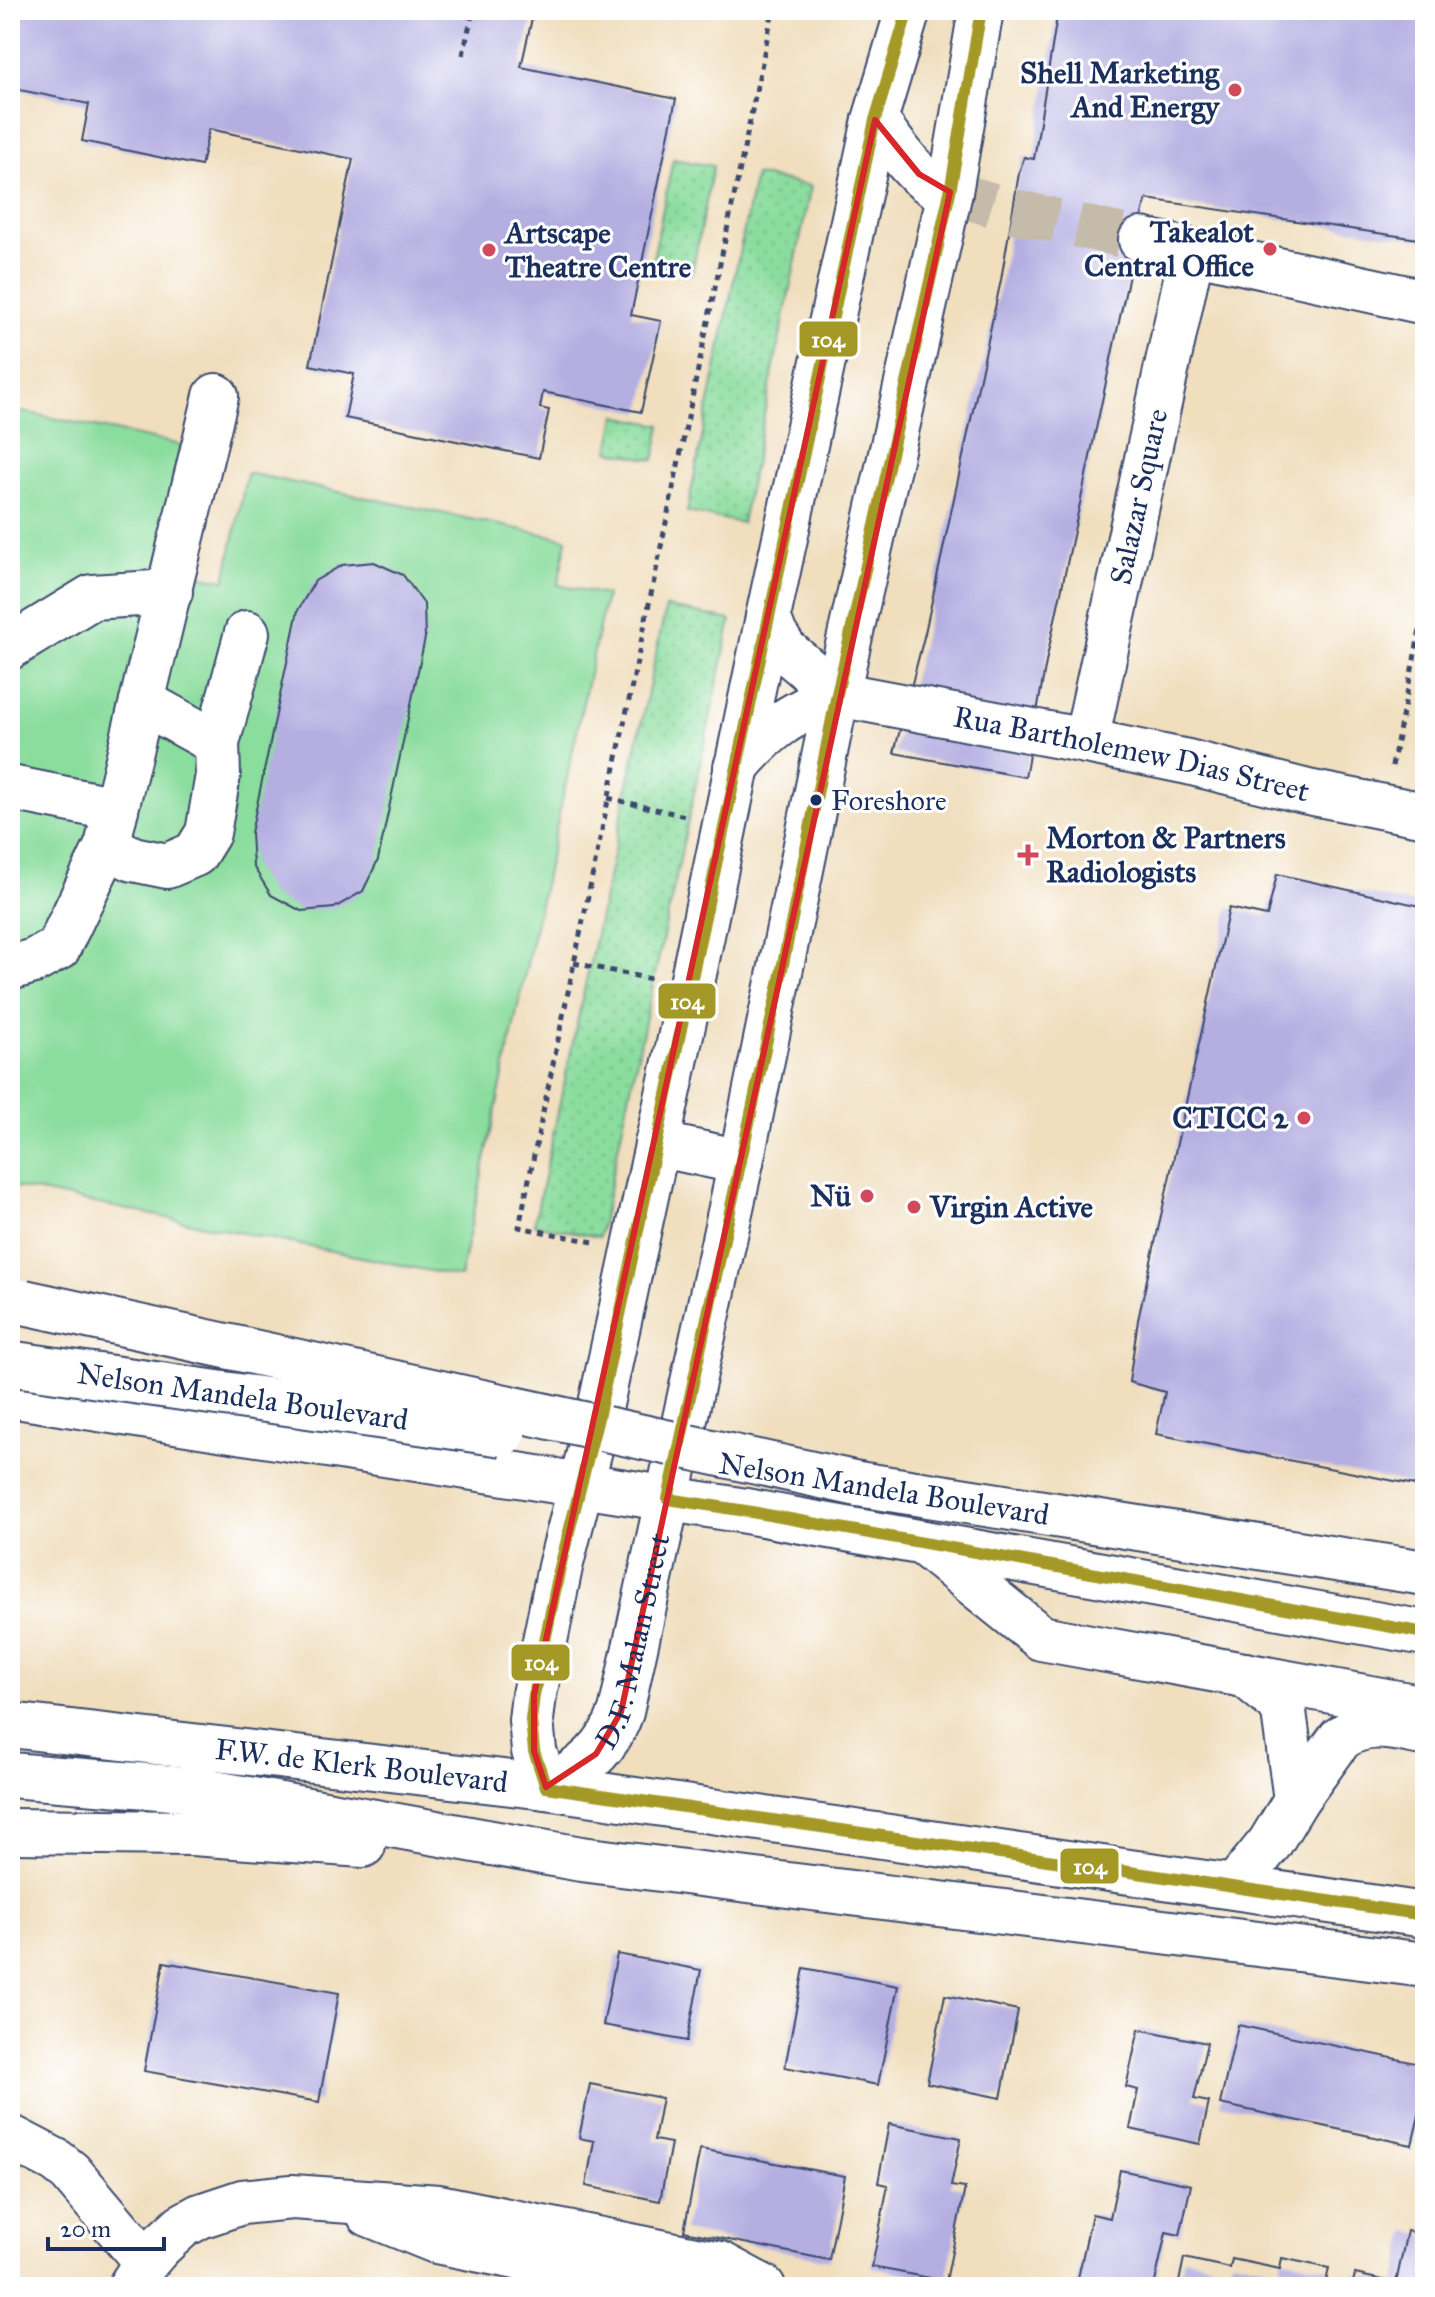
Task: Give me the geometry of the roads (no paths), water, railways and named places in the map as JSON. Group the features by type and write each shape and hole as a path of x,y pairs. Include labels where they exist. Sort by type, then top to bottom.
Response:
{"main road":[{"path":"546,1787 534,1751 531,1720 560,1567 598,1418 875,120 908,10"},
{"name":"D.F. Malan Street","path":"546,1787 581,1769 596,1754 615,1729 621,1712 741,1162 837,694 950,192 981,10"},
{"path":"875,120 919,174 943,191 950,192"},
{"path":"1141,240 1425,302"},
{"name":"Salazar Square","path":"1086,741 1192,251"},
{"path":"10,968 34,961 58,948 112,828 216,396"},
{"path":"10,647 92,597 170,592"},
{"name":"Rua Bartholemew Dias Street","path":"768,617 785,650 837,694 1086,741 1308,792 1425,815"},
{"path":"10,792 11,788 112,828 133,859 167,866 195,854 208,833 218,775 217,743 247,633"},
{"path":"736,767 774,728 837,694"},
{"path":"143,702 217,743"},
{"path":"657,1144 741,1162"},
{"path":"10,1299 858,1484"},
{"name":"Nelson Mandela Boulevard","path":"10,1363 858,1484 1425,1573"},
{"path":"10,1395 668,1499 1425,1633"},
{"path":"923,1543 1041,1638 1425,1708"},
{"path":"1245,1675 1278,1702 1284,1712 1296,1800"},
{"name":"F.W. de Klerk Boulevard","path":"10,1725 546,1787 1425,1915"},
{"path":"1235,1886 1270,1843 1296,1800 1340,1739 1348,1733 1379,1725 1425,1733"},
{"path":"10,1775 197,1790 581,1859 1425,1965"},
{"path":"10,1831 192,1833 581,1859"},
{"path":"12,2140 56,2161 70,2172 134,2281 182,2226 200,2216 242,2202 292,2197 439,2207 720,2264 763,2287"},
{"path":"333,2200 436,2241 665,2287"}],"tunnel":[{"path":"950,192 1013,211 1141,240"}],"place":[{"name":"Shell Marketing And Energy","path":"1235,90"},
{"name":"Takealot Central Office","path":"1270,249"},
{"name":"Artscape Theatre Centre","path":"489,250"},
{"name":"Foreshore","path":"816,800"},
{"name":"Morton & Partners Radiologists","path":"1028,855"},
{"name":"CTICC 2","path":"1304,1118"},
{"name":"Nü","path":"867,1196"},
{"name":"Virgin Active","path":"914,1207"}]}
